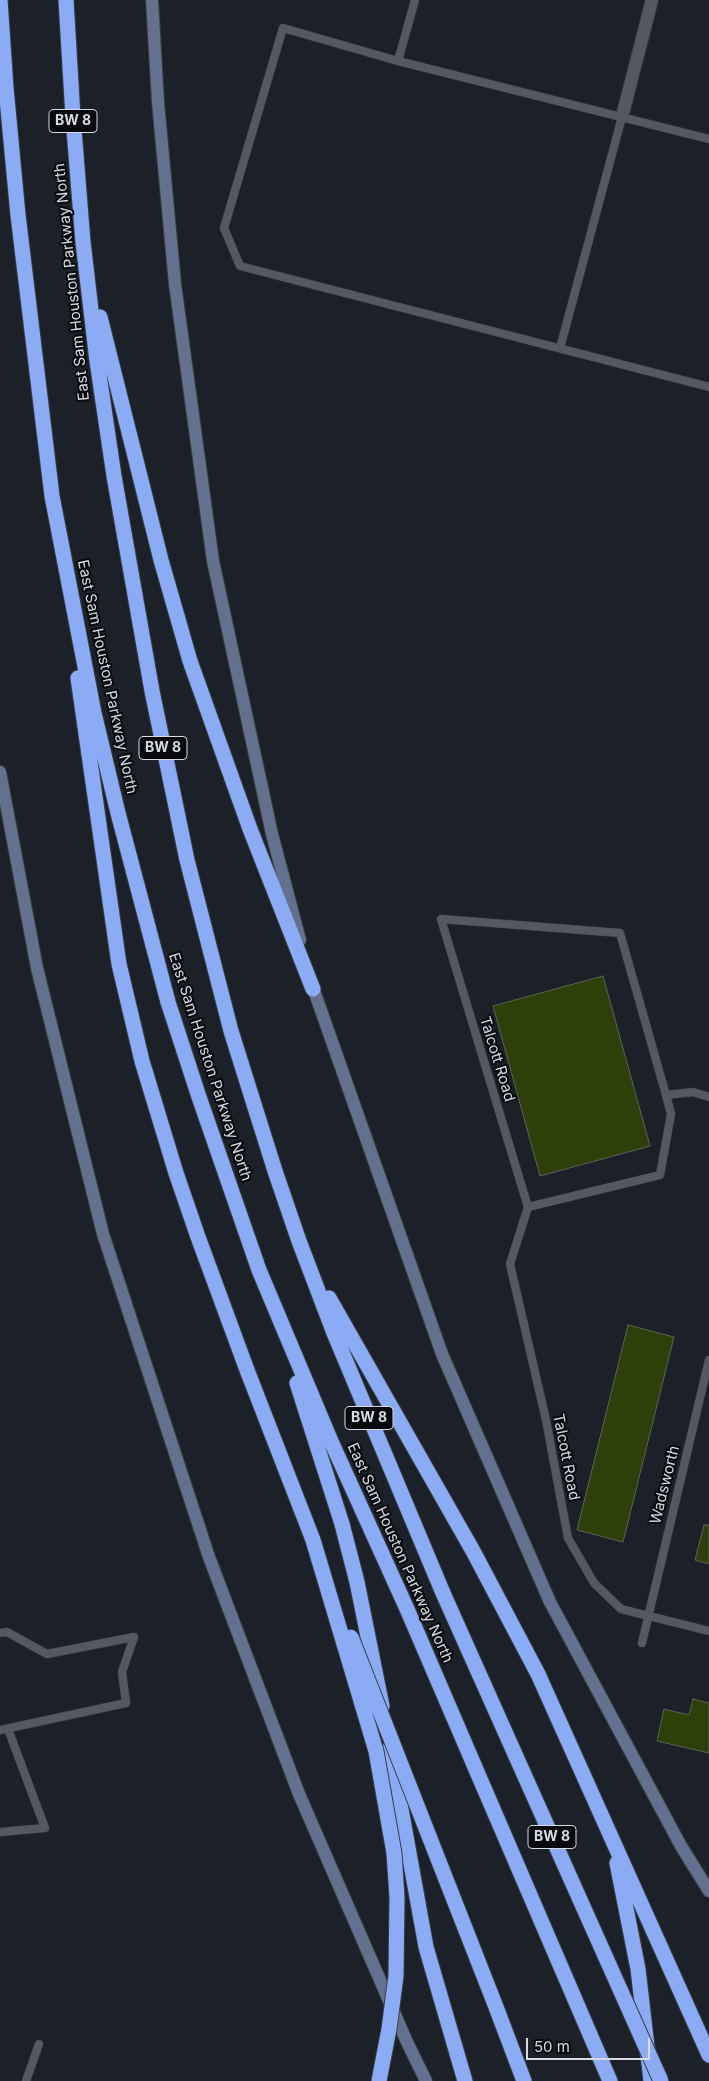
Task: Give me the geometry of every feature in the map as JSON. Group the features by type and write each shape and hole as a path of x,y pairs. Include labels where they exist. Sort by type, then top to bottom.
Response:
{"highway":[{"name":"East Sam Houston Parkway North","path":"0,0 18,215 52,496 94,712 168,1002 259,1270 330,1439 407,1610 610,2081"},
{"name":"East Sam Houston Parkway North","path":"66,0 83,242 97,361 114,476 168,778 204,932 231,1031 274,1171 334,1333 443,1593 661,2081"},
{"path":"83,242 160,560 190,660 250,829 312,989"},
{"path":"52,496 111,913 130,1012 156,1113 247,1370 524,2081"},
{"path":"299,1241 337,1314 474,1551 538,1674 709,2055"},
{"path":"259,1270 314,1434 357,1582 404,1820 426,1947 465,2081"},
{"path":"313,1540 376,1751 394,1853 398,1938 396,1976 379,2081"},
{"path":"611,1834 638,1969 651,2081"}],"main road":[{"path":"152,0 158,102 175,284 213,561 272,834 312,989 442,1354 550,1602 681,1846 709,1890"},
{"path":"0,772 37,968 103,1234 209,1557 295,1784 407,2042 426,2081"}],"street":[{"path":"622,117 652,0"}],"lane":[{"path":"398,61 415,0"},
{"path":"709,139 398,61 283,28 224,228 240,266 709,387"},
{"path":"560,348 622,117"},
{"name":"Talcott Road","path":"666,1096 620,933 441,919 528,1207 510,1264 546,1420 568,1538 594,1583 621,1609 709,1631"},
{"path":"528,1207 660,1175 671,1114 666,1096 693,1092 709,1097"},
{"name":"Wadsworth","path":"642,1643 709,1360"},
{"path":"0,1633 7,1632 47,1654 134,1637 122,1672 126,1703 4,1730 45,1828 0,1832"},
{"path":"26,2081 39,2044"}],"building":[{"path":"603,976 650,1146 540,1176 493,1006"},
{"path":"628,1325 674,1337 623,1542 577,1530"},
{"path":"704,1525 709,1525 709,1564 695,1560"},
{"path":"693,1699 709,1703 709,1753 657,1741 664,1709 689,1715"}]}
